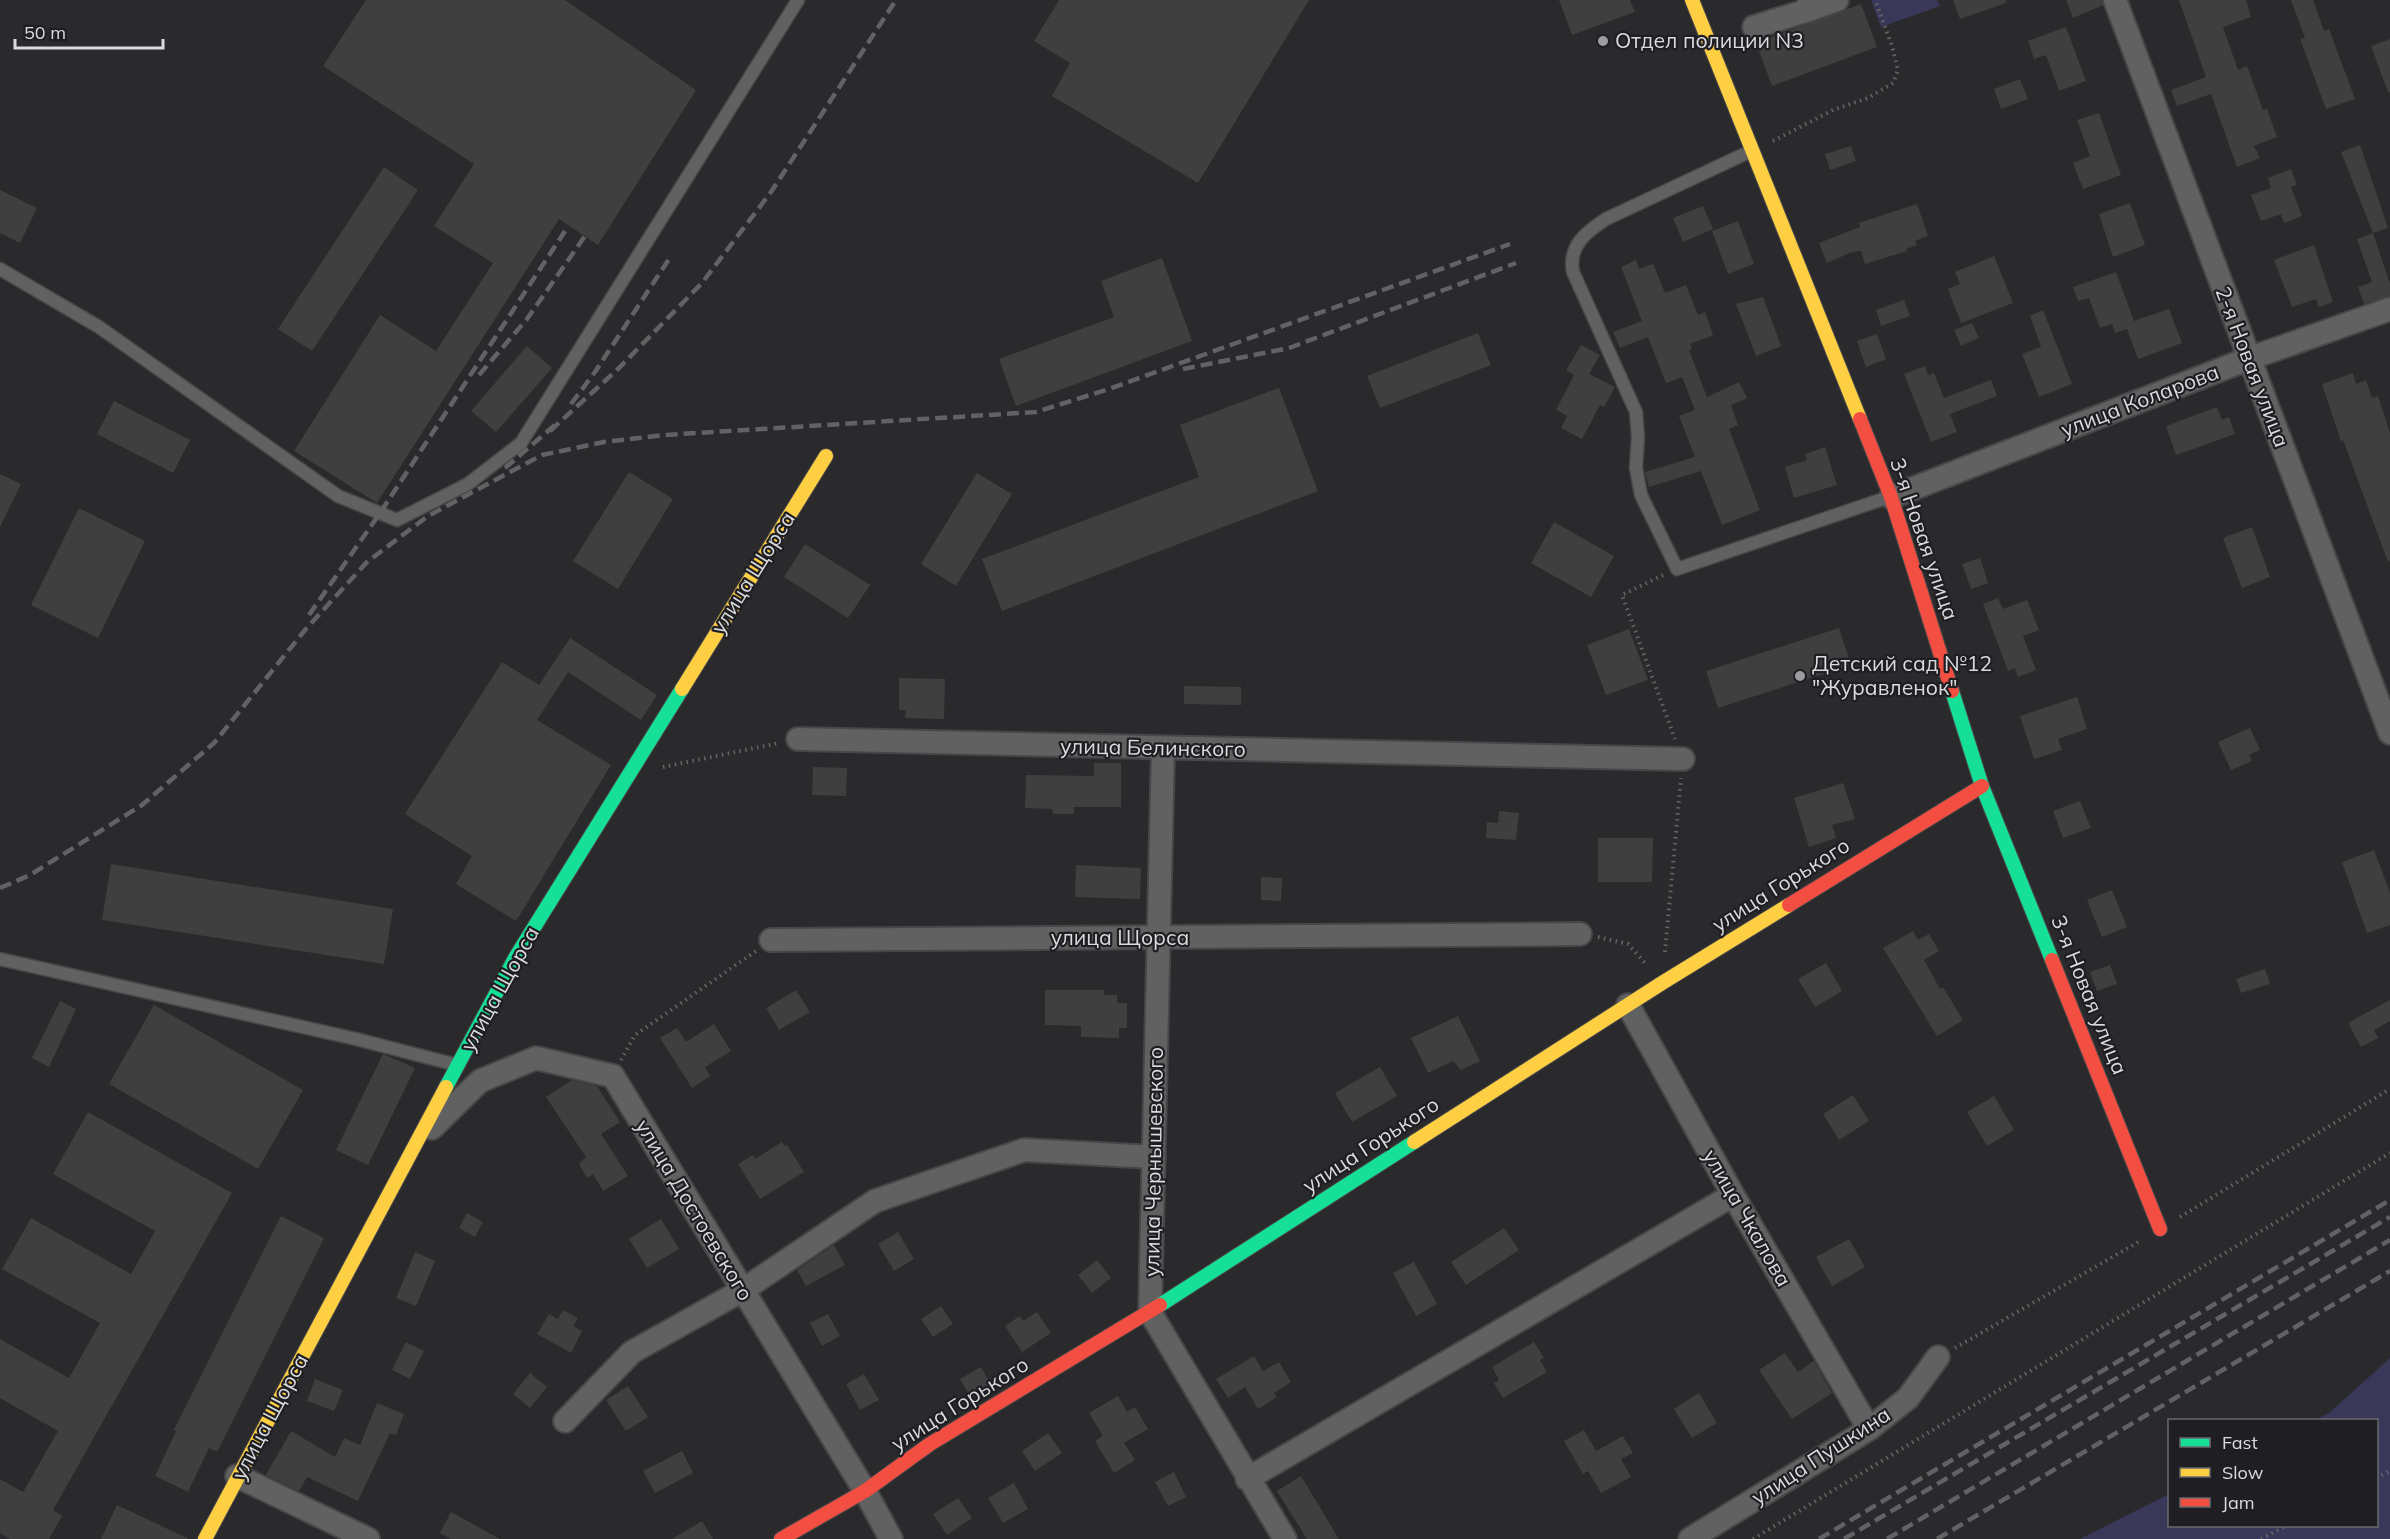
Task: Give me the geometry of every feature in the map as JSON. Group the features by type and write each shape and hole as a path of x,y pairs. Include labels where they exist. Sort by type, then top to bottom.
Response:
{"street":[{"name":"3-я Новая улица","path":"1692,0 1890,496 1982,786 2160,1229"},
{"path":"1754,27 1810,4 1836,0"},
{"name":"2-я Новая улица","path":"2115,0 2390,733"},
{"name":"улица Коларова","path":"1890,496 2248,359 2390,309"},
{"name":"улица Щорса","path":"206,1539 237,1476 521,948 826,456"},
{"name":"улица Белинского","path":"798,740 1683,759"},
{"name":"улица Чернышевского","path":"1150,1312 1163,749"},
{"name":"улица Горького","path":"781,1539 865,1491 930,1444 1150,1312 1662,983 1982,786"},
{"name":"улица Щорса","path":"771,940 1580,934"},
{"name":"улица Чкалова","path":"1628,1005 1733,1195 1869,1429"},
{"path":"418,1141 480,1081 536,1058 613,1076"},
{"name":"улица Достоевского","path":"613,1076 865,1491 891,1539"},
{"path":"565,1421 632,1352 743,1290 874,1201 1024,1150 1154,1157"},
{"path":"1247,1479 1733,1195"},
{"path":"1150,1312 1247,1479 1285,1539"},
{"name":"улица Пушкина","path":"1690,1539 1869,1429 1908,1398 1938,1357"},
{"path":"237,1476 368,1539"}],"lane":[{"path":"0,269 99,327 338,496 397,520 468,484 520,443 798,0"},
{"path":"1752,151 1606,219 1590,230 1572,252 1573,272 1636,412 1638,437 1636,468 1641,495 1677,569 1890,496"},
{"path":"0,959 356,1039 458,1065"}],"path":[{"path":"1752,151 1833,110 1869,98 1893,83 1898,70 1875,0"},
{"path":"662,767 798,740"},
{"path":"1580,934 1628,944 1662,983"},
{"path":"613,1076 634,1035 771,940"},
{"path":"1752,1539 2390,1153"},
{"path":"2261,1539 2284,1527"}],"shaded area":[{"path":"1871,0 1937,0 1940,6 1881,27"},
{"path":"2390,1358 2390,1539 2080,1539 2168,1495 2168,1527 2378,1527 2378,1419 2317,1419 2329,1413"}],"building":[{"path":"366,0 565,0 696,90 598,245 559,219 377,503 294,451 380,315 436,351 493,263 434,226 474,164 323,66"},
{"path":"1059,0 1309,0 1198,183 1052,96 1070,63 1034,41"},
{"path":"1559,0 1630,0 1635,12 1572,35"},
{"path":"1953,0 2006,0 2006,3 1960,19"},
{"path":"2066,0 2102,0 2103,5 2073,18"},
{"path":"2179,0 2246,0 2251,17 2223,27 2238,70 2247,66 2263,110 2267,109 2277,137 2254,146 2260,158 2237,167 2211,94 2177,106 2171,90 2206,77"},
{"path":"2291,0 2313,0 2324,31 2329,29 2355,99 2326,109 2300,39 2305,38"},
{"path":"1861,4 1877,47 1772,86 1756,43"},
{"path":"2066,27 2086,81 2059,91 2046,55 2034,59 2028,41"},
{"path":"2390,39 2390,92 2388,92 2371,46"},
{"path":"2020,79 2028,99 2001,109 1994,89"},
{"path":"2099,113 2121,175 2083,189 2073,163 2090,156 2077,120"},
{"path":"2360,145 2388,228 2373,233 2341,152"},
{"path":"1851,146 1856,161 1830,170 1825,154"},
{"path":"384,167 418,190 312,351 278,329"},
{"path":"2291,169 2297,185 2291,187 2302,216 2284,223 2281,214 2261,221 2251,195 2271,188 2268,178"},
{"path":"0,190 37,208 20,243 0,233"},
{"path":"2130,203 2145,245 2113,257 2099,214"},
{"path":"1917,204 1928,236 1915,241 1917,245 1906,249 1907,251 1865,264 1861,251 1852,252 1827,263 1819,243 1860,227 1859,223"},
{"path":"1703,206 1713,229 1683,242 1673,218"},
{"path":"1738,221 1754,264 1728,274 1712,231"},
{"path":"2373,233 2390,284 2390,296 2364,304 2358,287 2372,282 2357,239"},
{"path":"2314,245 2333,302 2319,307 2316,299 2292,307 2274,260"},
{"path":"1994,256 2013,303 1961,323 1948,289 1960,284 1955,272"},
{"path":"1162,258 1192,341 1016,406 999,359 1114,317 1101,281"},
{"path":"1636,260 1639,269 1653,264 1665,293 1686,285 1698,315 1705,312 1713,335 1690,344 1692,349 1689,350 1707,397 1739,382 1747,398 1731,405 1738,425 1729,429 1760,510 1722,525 1701,471 1649,487 1645,472 1695,457 1679,416 1695,410 1682,377 1666,383 1648,337 1620,348 1613,332 1642,321 1621,267"},
{"path":"2116,272 2134,321 2169,309 2182,343 2138,359 2127,329 2115,333 2112,324 2100,328 2089,298 2078,301 2073,287"},
{"path":"1763,297 1781,346 1756,356 1736,304"},
{"path":"1904,300 1910,316 1881,326 1876,310"},
{"path":"2043,310 2072,384 2039,397 2022,354 2041,347 2030,316"},
{"path":"1972,323 1979,338 1961,346 1954,330"},
{"path":"1478,333 1491,365 1380,408 1367,376"},
{"path":"1877,334 1886,359 1866,367 1857,341"},
{"path":"1581,345 1600,355 1589,374 1615,387 1604,407 1600,405 1582,439 1561,428 1567,416 1556,410 1574,375 1566,370"},
{"path":"527,346 552,368 496,432 471,411"},
{"path":"1925,366 1928,375 1934,373 1944,398 1991,380 1997,396 1950,414 1957,432 1931,442 1904,374"},
{"path":"2353,373 2356,384 2366,380 2372,398 2378,396 2390,433 2390,561 2388,562 2343,440 2341,441 2322,384"},
{"path":"1279,388 1318,491 1002,611 982,559 1199,477 1180,425"},
{"path":"114,401 190,440 173,473 97,434"},
{"path":"2217,407 2222,420 2229,417 2235,434 2176,455 2166,426"},
{"path":"1825,447 1837,485 1794,498 1785,467 1807,460 1805,454"},
{"path":"629,472 673,499 618,589 573,561"},
{"path":"977,473 1012,494 956,586 921,564"},
{"path":"0,474 21,484 0,527"},
{"path":"79,508 145,541 98,638 31,605"},
{"path":"1554,522 1614,556 1591,597 1531,563"},
{"path":"2252,527 2270,577 2242,588 2223,538"},
{"path":"805,544 870,585 848,618 784,577"},
{"path":"1980,558 1988,583 1971,589 1962,564"},
{"path":"1998,598 2003,609 2027,600 2039,630 2023,636 2036,670 2018,677 2015,668 2008,671 1983,604"},
{"path":"1839,628 1851,665 1718,708 1706,671"},
{"path":"1629,629 1648,680 1606,695 1587,645"},
{"path":"570,638 657,695 641,720 568,672 537,720 611,765 516,921 456,884 472,856 405,814 502,662 539,685"},
{"path":"899,678 945,679 944,719 905,718 906,710 899,710"},
{"path":"1184,686 1241,687 1241,705 1184,704"},
{"path":"2077,697 2087,729 2058,739 2062,750 2034,759 2020,716"},
{"path":"2250,728 2260,750 2249,755 2252,761 2231,770 2218,742"},
{"path":"1094,763 1121,763 1121,807 1074,807 1074,814 1053,814 1052,809 1025,808 1026,775 1094,776"},
{"path":"813,767 847,768 846,796 812,795"},
{"path":"1843,783 1855,819 1832,825 1836,838 1809,847 1794,798"},
{"path":"2080,801 2091,828 2063,838 2053,811"},
{"path":"1499,811 1519,813 1516,840 1486,838 1487,822 1498,823"},
{"path":"1598,838 1653,838 1652,882 1598,882"},
{"path":"2374,850 2390,893 2390,925 2367,933 2342,862"},
{"path":"111,864 393,909 384,964 102,920"},
{"path":"1076,865 1141,868 1140,899 1075,897"},
{"path":"1261,877 1282,878 1281,901 1261,900"},
{"path":"2112,890 2127,927 2102,937 2087,900"},
{"path":"1913,931 1918,940 1929,934 1939,951 1924,960 1940,989 1943,987 1963,1020 1937,1036 1883,948"},
{"path":"1826,963 1842,991 1815,1007 1798,979"},
{"path":"2110,965 2117,984 2097,991 2090,972"},
{"path":"2265,969 2270,984 2241,993 2236,979"},
{"path":"796,990 810,1012 779,1030 766,1008"},
{"path":"1045,990 1104,990 1104,995 1117,995 1117,1003 1127,1003 1127,1028 1119,1028 1119,1038 1081,1037 1081,1026 1045,1025"},
{"path":"2390,1000 2390,1021 2374,1030 2378,1038 2361,1047 2348,1023"},
{"path":"60,1001 76,1009 49,1067 32,1058"},
{"path":"154,1005 303,1090 258,1169 109,1084"},
{"path":"1458,1016 1480,1061 1461,1070 1453,1061 1428,1073 1411,1038"},
{"path":"714,1024 731,1051 705,1067 710,1076 692,1088 660,1038 677,1028 686,1042"},
{"path":"383,1054 415,1068 368,1165 336,1150"},
{"path":"1380,1067 1397,1096 1352,1122 1335,1093"},
{"path":"572,1080 597,1086 620,1122 601,1134 628,1176 603,1191 593,1174 587,1178 579,1164 586,1157 546,1097"},
{"path":"1853,1095 1869,1121 1839,1140 1823,1114"},
{"path":"1994,1096 2014,1130 1987,1146 1967,1112"},
{"path":"88,1112 232,1193 53,1510 62,1516 49,1539 10,1539 0,1533 0,1479 23,1492 58,1431 0,1398 0,1339 69,1378 100,1323 2,1269 31,1218 131,1274 155,1231 53,1174"},
{"path":"782,1142 785,1146 787,1145 804,1172 760,1199 738,1164 753,1155 755,1159"},
{"path":"467,1213 483,1222 475,1237 459,1228"},
{"path":"281,1216 324,1238 217,1452 209,1448 188,1492 155,1476 176,1431 174,1430"},
{"path":"661,1219 679,1249 647,1268 629,1239"},
{"path":"1504,1228 1519,1250 1466,1285 1451,1262"},
{"path":"898,1232 914,1259 894,1271 878,1244"},
{"path":"1849,1239 1865,1267 1832,1286 1816,1257"},
{"path":"834,1245 845,1265 806,1286 797,1270"},
{"path":"415,1252 435,1261 416,1306 396,1298"},
{"path":"1097,1260 1111,1278 1092,1293 1078,1275"},
{"path":"1414,1262 1437,1304 1416,1316 1393,1273"},
{"path":"941,1306 953,1324 933,1337 921,1319"},
{"path":"563,1310 578,1318 573,1326 582,1331 571,1353 537,1334 549,1314 558,1319"},
{"path":"1037,1312 1051,1333 1022,1352 1005,1326 1020,1316 1023,1321"},
{"path":"828,1314 840,1336 822,1346 810,1323"},
{"path":"406,1342 424,1351 410,1379 392,1370"},
{"path":"1534,1342 1544,1358 1540,1360 1547,1372 1503,1398 1494,1383 1499,1380 1492,1367"},
{"path":"1785,1353 1798,1372 1814,1361 1832,1393 1792,1419 1759,1370"},
{"path":"1254,1356 1263,1371 1279,1362 1291,1382 1274,1393 1277,1397 1258,1409 1245,1387 1228,1398 1216,1379"},
{"path":"981,1367 992,1386 971,1398 960,1379"},
{"path":"530,1373 547,1387 530,1408 513,1394"},
{"path":"864,1374 879,1400 860,1410 846,1384"},
{"path":"315,1379 343,1390 334,1411 307,1401"},
{"path":"628,1386 648,1417 626,1431 606,1400"},
{"path":"1699,1393 1717,1423 1692,1438 1674,1409"},
{"path":"1118,1396 1127,1412 1135,1407 1148,1429 1124,1443 1135,1460 1114,1473 1095,1441 1103,1436 1089,1413"},
{"path":"377,1403 404,1414 396,1435 390,1433 358,1501 307,1477 299,1491 266,1475 291,1431 335,1457 344,1438 360,1445"},
{"path":"1584,1430 1596,1451 1623,1436 1633,1453 1621,1459 1631,1477 1601,1493 1588,1471 1583,1474 1564,1441"},
{"path":"1048,1433 1062,1453 1035,1471 1022,1451"},
{"path":"682,1451 693,1473 655,1493 643,1471"},
{"path":"1174,1472 1186,1497 1168,1506 1155,1482"},
{"path":"1301,1476 1339,1539 1307,1539 1277,1491"},
{"path":"1014,1483 1028,1509 1003,1523 988,1498"},
{"path":"958,1498 972,1518 947,1535 933,1514"},
{"path":"117,1505 187,1538 187,1539 101,1539"},
{"path":"451,1512 500,1539 451,1539 440,1533"},
{"path":"702,1521 713,1539 672,1539"}],"railway":[{"path":"550,431 618,369 702,283 771,192 896,0"},
{"path":"309,615 380,513 565,231"},
{"path":"479,375 527,319 585,236"},
{"path":"0,888 30,875 142,805 214,743 305,630 367,562 428,516 542,455 604,442 665,435 1036,412 1109,389 1510,244"},
{"path":"571,404 595,372 669,259"},
{"path":"1183,369 1289,348 1516,263"},
{"path":"505,468 555,425"},
{"path":"1819,1539 2390,1200"},
{"path":"1844,1539 2390,1217"},
{"path":"1887,1539 2390,1240"},
{"path":"1937,1539 2390,1271"}],"traffic: fast":[{"path":"446,1087 515,958 682,689"},
{"path":"1952,691 1982,786 2052,960"},
{"path":"1160,1305 1414,1142"}],"traffic: slow":[{"path":"1692,0 1860,419"},
{"path":"682,689 826,456"},
{"path":"1414,1142 1662,983 1789,905"},
{"path":"205,1539 446,1087"}],"traffic: jam":[{"path":"1860,419 1891,497 1952,691"},
{"path":"1789,905 1982,786"},
{"path":"2052,960 2160,1229"},
{"path":"781,1539 865,1491 930,1444 1160,1305"}],"place":[{"name":"Отдел полиции N3","path":"1603,41"},
{"name":"Детский сад №12 \"Журавленок\"","path":"1800,676"}]}
